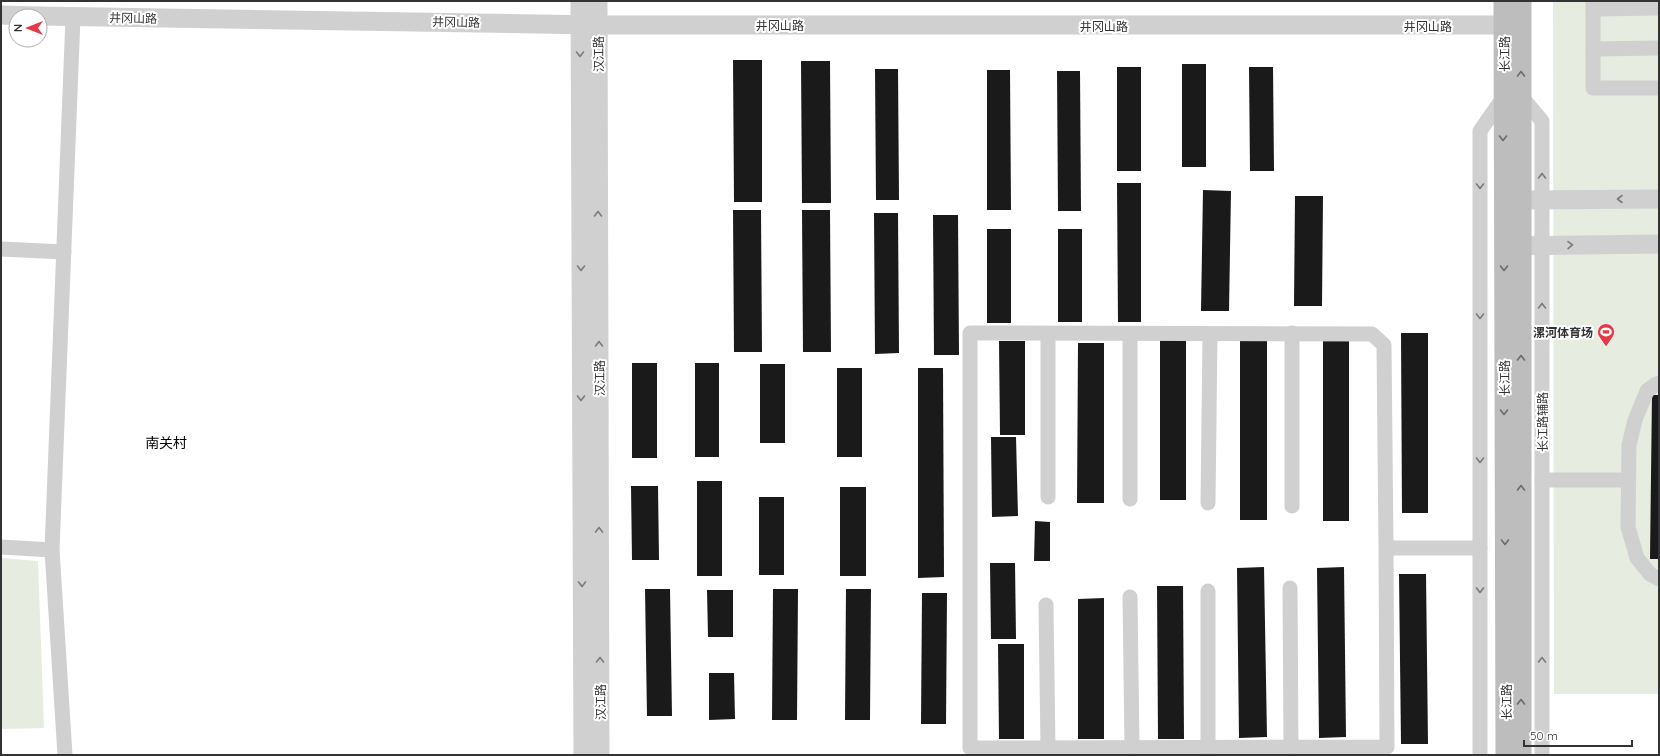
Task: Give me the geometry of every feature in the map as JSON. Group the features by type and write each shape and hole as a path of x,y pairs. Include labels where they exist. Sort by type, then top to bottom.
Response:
{"main road":[{"name":"长江路","path":"1504,1 1512,26 1512,246 1506,755"},
{"name":"长江路","path":"1512,26 1521,1"},
{"name":"长江路","path":"1512,97 1521,200 1512,246 1521,755"}],"street":[{"name":"汉江路","path":"580,1 589,25 600,755"},
{"name":"汉江路","path":"583,755 589,25 598,1"},
{"path":"1659,8 1593,5 1593,88 1659,88"},
{"name":"井冈山路","path":"48,16 589,25 1512,26"},
{"path":"65,755 52,550 73,17"},
{"path":"1593,49 1659,48"},
{"path":"1480,755 1480,132 1512,97"},
{"name":"长江路辅路","path":"1512,97 1542,121 1542,755"},
{"path":"1521,200 1659,199"},
{"path":"1512,246 1659,244"},
{"path":"1,249 64,252"},
{"path":"970,333 1292,333 1372,334 1384,345 1387,746 970,748 970,333"},
{"path":"1292,333 1292,506"},
{"path":"1048,334 1048,497"},
{"path":"1130,334 1130,499"},
{"path":"1208,503 1210,334"},
{"path":"1659,383 1647,391 1635,420 1628,445 1628,527 1637,558 1650,574 1659,578"},
{"path":"1542,480 1628,480"},
{"path":"1,547 52,550"},
{"path":"1386,548 1480,548"},
{"path":"1290,588 1291,747"},
{"path":"1208,591 1208,747"},
{"path":"1130,597 1132,747"},
{"path":"1046,605 1048,748"}],"shaded area":[{"name":"漯河体育场","path":"1553,1 1659,1 1659,694 1554,694"},
{"path":"1,558 38,561 44,728 1,729"}],"building":[{"path":"733,60 762,60 762,202 734,202"},
{"path":"801,61 830,61 831,203 802,203"},
{"path":"1182,64 1206,64 1206,167 1182,167"},
{"path":"1117,67 1141,67 1141,171 1117,171"},
{"path":"1249,67 1273,67 1274,171 1250,171"},
{"path":"875,69 898,69 899,200 876,200"},
{"path":"987,70 1010,70 1011,210 987,210"},
{"path":"1057,71 1080,71 1081,211 1058,211"},
{"path":"1117,183 1141,183 1141,322 1118,322"},
{"path":"1203,190 1231,191 1229,311 1201,311"},
{"path":"1295,196 1323,196 1322,306 1294,306"},
{"path":"733,210 761,210 762,352 734,352"},
{"path":"802,210 830,210 831,352 803,352"},
{"path":"874,213 898,213 899,353 875,354"},
{"path":"933,215 958,215 959,355 934,355"},
{"path":"987,229 1011,229 1011,323 987,323"},
{"path":"1058,229 1082,229 1082,322 1058,322"},
{"path":"1401,333 1428,333 1428,513 1402,513"},
{"path":"1160,340 1186,340 1186,500 1160,500"},
{"path":"1240,340 1267,340 1267,520 1240,520"},
{"path":"999,341 1025,341 1025,435 1000,435"},
{"path":"1323,341 1349,341 1349,521 1323,521"},
{"path":"1078,343 1104,343 1104,503 1077,503"},
{"path":"632,363 657,363 657,458 632,458"},
{"path":"695,363 719,363 719,457 695,457"},
{"path":"760,364 785,364 785,443 760,443"},
{"path":"837,368 862,368 862,457 837,457"},
{"path":"918,368 943,368 944,577 918,578"},
{"path":"1652,395 1659,395 1659,559 1650,559"},
{"path":"991,437 1016,437 1018,516 992,517"},
{"path":"697,481 722,481 722,576 697,576"},
{"path":"631,486 658,486 659,560 632,560"},
{"path":"840,487 866,487 866,576 840,576"},
{"path":"759,497 784,497 784,575 759,575"},
{"path":"1035,521 1050,522 1050,561 1034,561"},
{"path":"990,563 1015,563 1016,639 991,639"},
{"path":"1264,567 1267,737 1239,738 1237,568"},
{"path":"1344,567 1346,737 1319,738 1317,568"},
{"path":"1399,574 1426,574 1428,744 1401,744"},
{"path":"1157,586 1183,586 1184,739 1158,739"},
{"path":"645,589 670,589 672,716 647,716"},
{"path":"773,589 798,589 797,720 772,720"},
{"path":"846,589 871,589 870,720 845,720"},
{"path":"707,590 733,590 733,637 708,637"},
{"path":"922,593 947,593 946,724 921,724"},
{"path":"1104,598 1104,739 1078,739 1078,599"},
{"path":"998,644 1024,644 1024,739 999,739"},
{"path":"709,673 734,673 735,719 709,720"}],"place":[{"name":"漯河体育场","path":"1606,347"}],"district":[{"name":"南关村","path":"166,443"}]}
